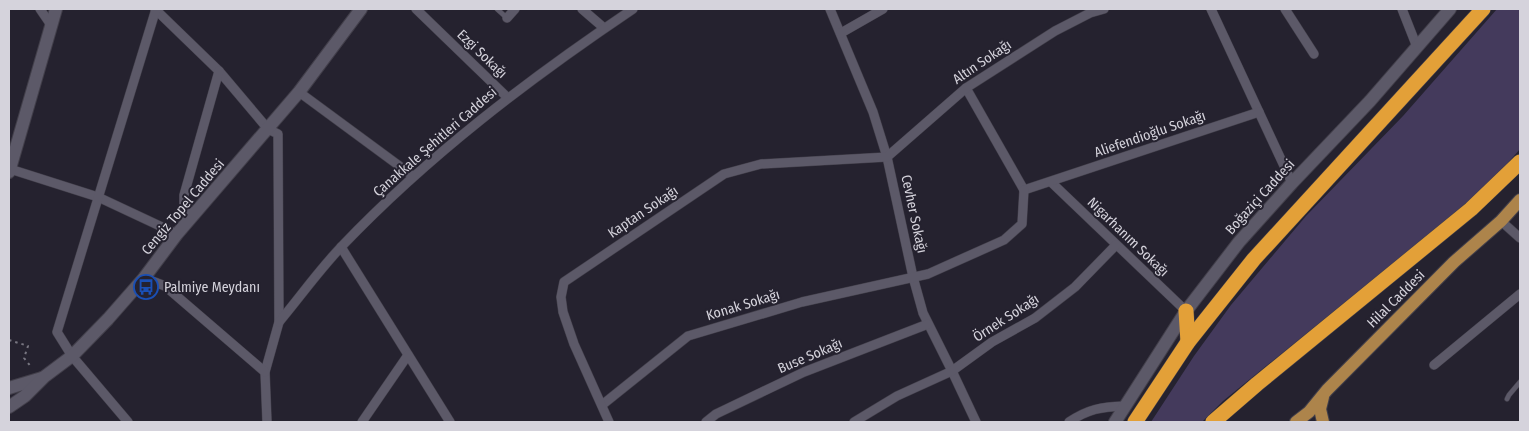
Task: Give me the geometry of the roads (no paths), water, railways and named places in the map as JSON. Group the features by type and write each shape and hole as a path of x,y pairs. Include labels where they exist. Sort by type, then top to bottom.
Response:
{"highway":[{"path":"1135,422 1188,342 1254,259 1483,9"},
{"path":"1213,422 1471,209 1520,162"},
{"path":"1186,311 1188,342"}],"main road":[{"path":"9,170 56,9"},
{"name":"Cengiz Topel Caddesi","path":"9,407 25,396 42,378 72,356 108,319 144,278 177,234 299,92 361,9"},
{"name":"Boğaziçi Caddesi","path":"1115,422 1186,311 1239,242 1370,101 1450,9"},
{"name":"Hilal Caddesi","path":"1296,422 1310,412 1327,390 1454,262 1501,221 1520,200"},
{"path":"9,388 42,378"},
{"path":"1323,397 1320,409 1323,422"}],"street":[{"path":"40,9 51,25"},
{"path":"128,422 72,356 57,332 156,9 220,72 268,129 278,134 279,322 265,372 267,422"},
{"name":"Ezgi Sokağı","path":"416,9 508,98"},
{"path":"507,18 515,9"},
{"path":"582,9 604,28"},
{"name":"Çanakkale Şehitleri Caddesi","path":"279,322 341,247 413,176 508,98 633,9"},
{"name":"Cevher Sokağı","path":"830,9 873,112 887,157 923,314 976,422"},
{"path":"841,33 883,9"},
{"name":"Altın Sokağı","path":"887,157 966,88 1055,31 1090,13 1104,9"},
{"path":"1211,9 1292,183"},
{"path":"1285,9 1314,54"},
{"path":"1402,9 1417,47"},
{"path":"195,214 184,207 184,195 220,72"},
{"path":"913,277 928,274 1004,240 1022,224 1024,190 966,88"},
{"path":"299,92 413,176"},
{"name":"Aliefendioğlu Sokağı","path":"1024,190 1259,112"},
{"name":"Kaptan Sokağı","path":"609,422 574,344 563,312 564,282 724,174 761,164 887,157"},
{"path":"9,170 98,197 177,234"},
{"name":"Nigarhanım Sokağı","path":"1050,182 1186,311"},
{"path":"1501,221 1520,238"},
{"name":"Örnek Sokağı","path":"854,422 897,396 952,371 992,342 1035,318 1075,287 1116,245"},
{"path":"341,247 450,422"},
{"name":"Konak Sokağı","path":"602,405 688,336 802,302 913,277"},
{"path":"144,278 165,286 265,372"},
{"path":"1434,365 1520,294"},
{"name":"Buse Sokağı","path":"706,422 716,414 804,372 928,324"},
{"path":"362,422 408,355"},
{"path":"1069,422 1101,407 1124,406"}],"lane":[{"path":"497,9 507,18"},
{"path":"1507,399 1508,395 1520,382"}],"place":[{"name":"Palmiye Meydanı","path":"146,287"}]}
